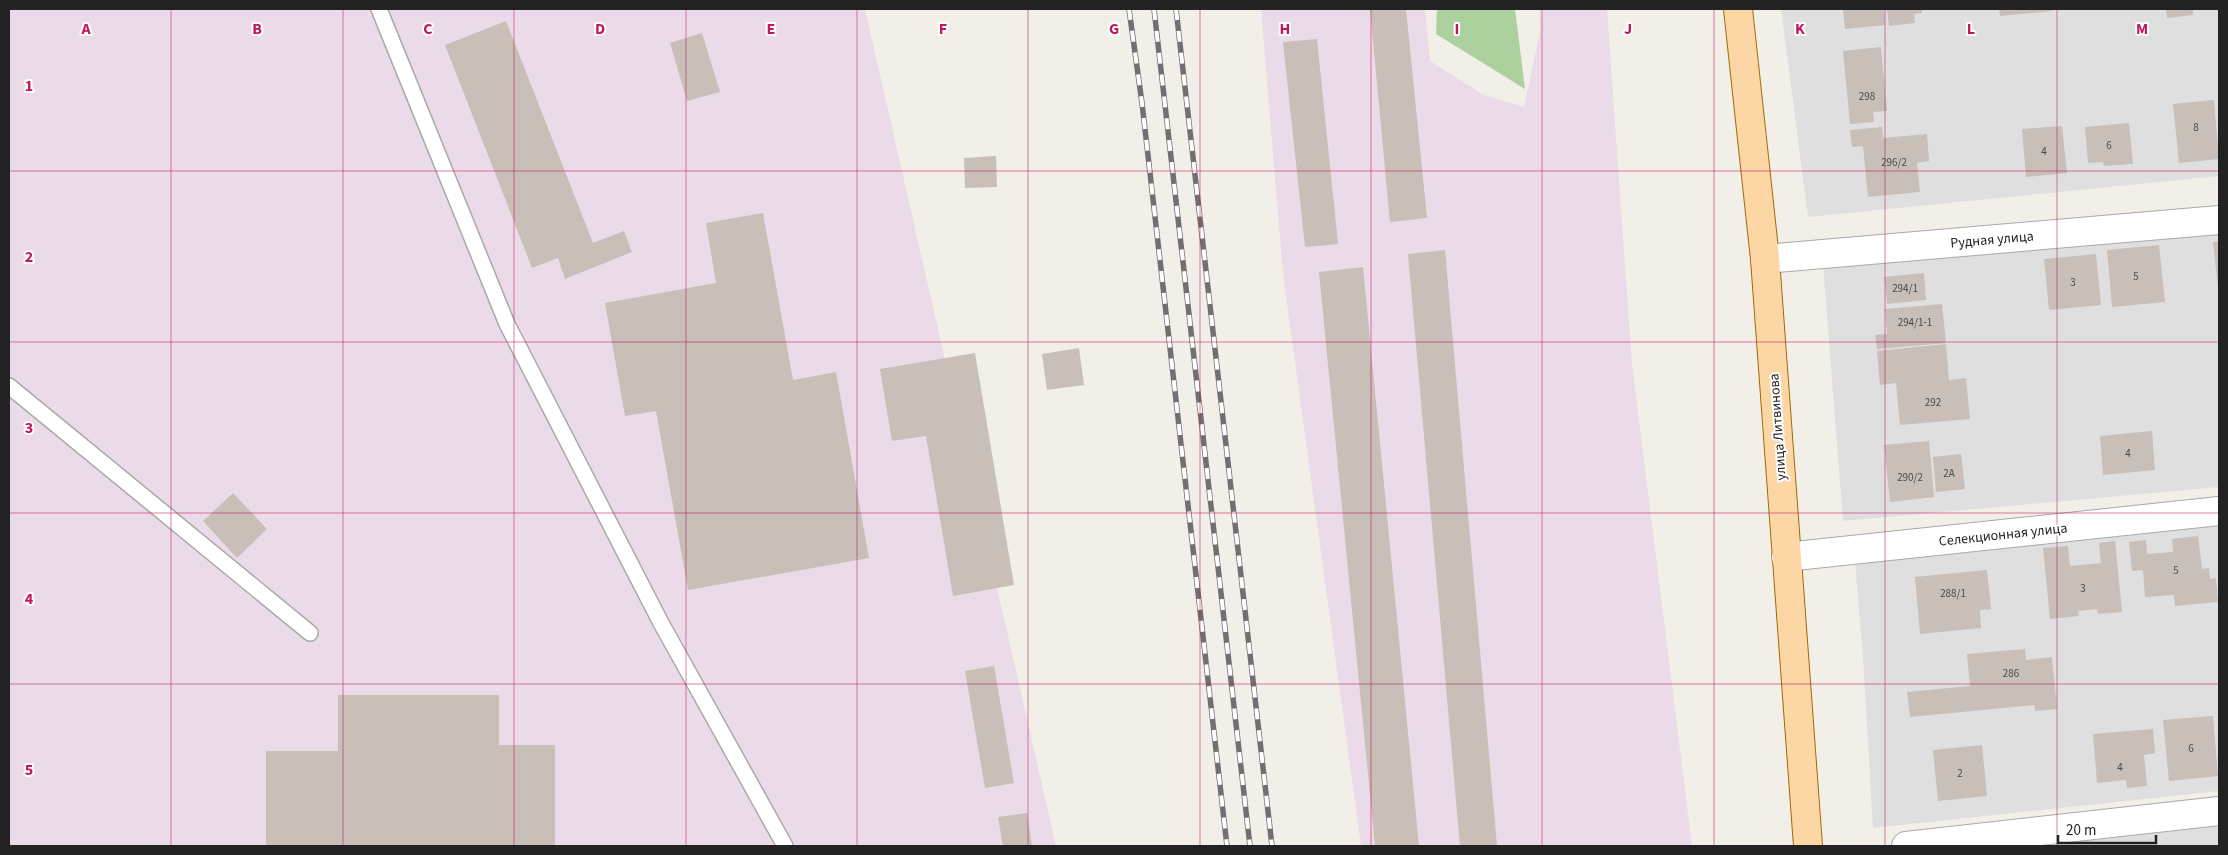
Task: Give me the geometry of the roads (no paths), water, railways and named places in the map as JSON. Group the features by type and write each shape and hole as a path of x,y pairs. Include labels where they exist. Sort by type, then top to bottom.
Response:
{"main road":[{"name":"улица Литвинова","path":"1738,9 1765,258 1808,846"}],"street":[{"name":"Рудная улица","path":"1765,258 2219,220"},
{"name":"Селекционная улица","path":"1786,557 2219,511"},
{"path":"1906,846 2219,812"}],"lane":[{"path":"379,9 507,324 661,624 785,846"},
{"path":"9,386 310,633"}],"railway":[{"path":"1129,9 1142,103 1227,846"},
{"path":"1154,9 1250,846"},
{"path":"1176,9 1272,846"}]}
